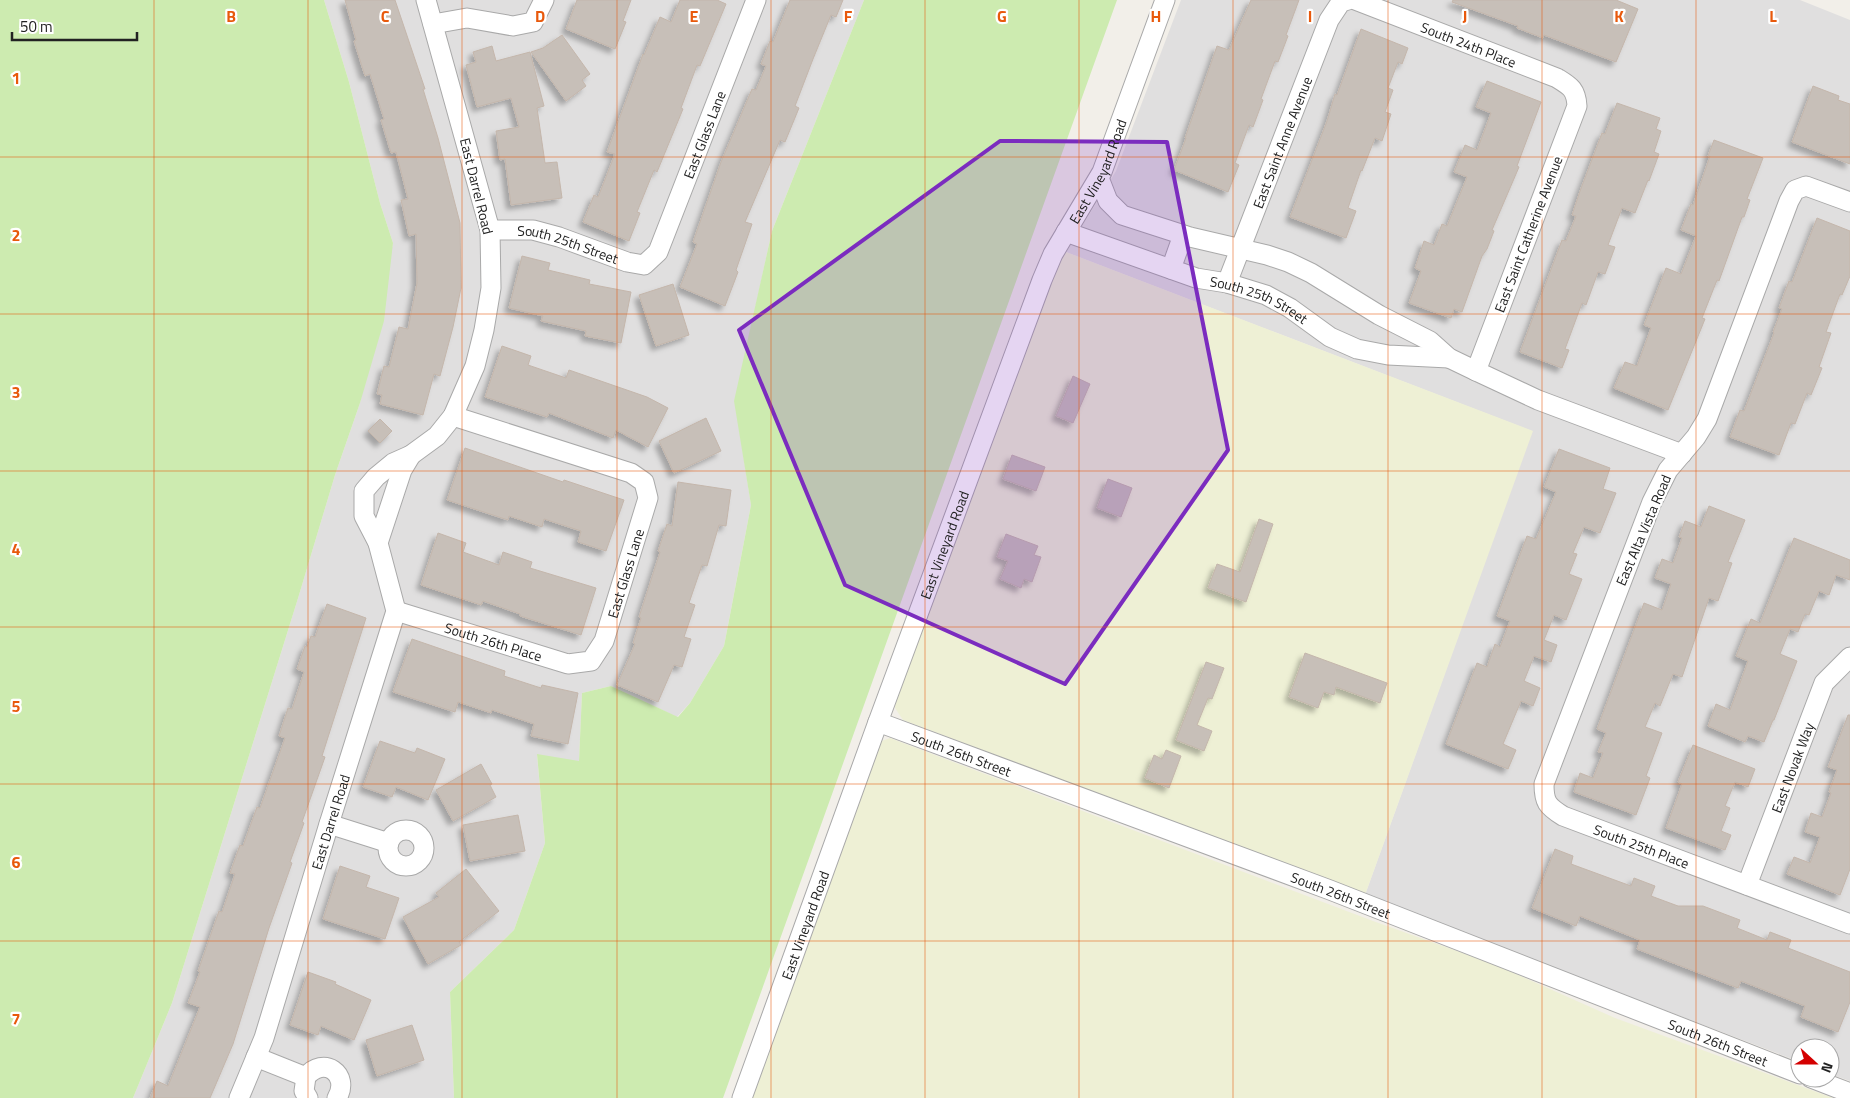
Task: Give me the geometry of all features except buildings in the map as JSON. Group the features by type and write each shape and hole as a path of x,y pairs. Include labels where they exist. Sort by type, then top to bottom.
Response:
{"street":[{"path":"426,0 433,24 467,18 514,26 532,22 544,0"},
{"name":"East Glass Lane","path":"644,265 658,252 756,0"},
{"name":"East Vineyard Road","path":"742,1098 878,722 1052,254 1099,178 1165,0"},
{"name":"South 24th Place","path":"1348,1 1557,78 1571,87 1576,97"},
{"name":"East Saint Anne Avenue","path":"1227,284 1329,20 1348,1"},
{"name":"East Darrel Road","path":"239,1098 276,1000 396,611 378,543 364,516 364,491 376,476 393,463 411,455 437,436 453,416 475,366 484,330 491,288 490,230 433,24"},
{"name":"East Saint Catherine Avenue","path":"1476,371 1577,106 1576,97"},
{"name":"South 25th Street","path":"1099,178 1108,200 1122,215 1183,235 1240,250 1268,255 1311,272 1378,315 1430,341 1449,358 1538,400 1682,454"},
{"name":"East Alta Vista Road","path":"1544,796 1544,784 1652,502 1668,470 1696,437 1707,419 1789,201 1795,190 1806,186 1850,202"},
{"name":"South 25th Street","path":"490,230 533,230 559,237 627,262 644,265"},
{"name":"South 25th Street","path":"1066,232 1196,278 1266,295 1290,308 1330,337 1356,349 1388,355 1449,358"},
{"path":"1171,270 1183,235"},
{"name":"East Glass Lane","path":"453,416 631,473 644,482 648,498 604,641 592,661"},
{"name":"East Darrel Road","path":"378,543 402,470 411,455"},
{"name":"South 26th Place","path":"396,611 568,664 592,661"},
{"name":"East Novak Way","path":"1747,885 1824,683 1850,657"},
{"name":"South 26th Street","path":"878,722 1321,886 1790,1070"},
{"name":"South 25th Place","path":"1544,796 1550,808 1563,816 1747,885"},
{"path":"329,824 389,843"},
{"path":"1747,885 1850,924"},
{"path":"256,1057 306,1077"},
{"path":"308,1098 304,1091 306,1077 310,1072 323,1067 336,1072 342,1084 337,1098"},
{"path":"1837,1088 1850,1093"}],"highlighted area":[{"path":"1000,141 1167,142 1228,450 1065,684 845,585 739,330"}],"shaded area":[{"path":"324,0 864,0 772,231 735,401 751,505 724,646 690,703 677,717 611,686 582,693 579,762 537,755 545,843 514,930 450,992 454,1098 133,1098 172,1003 335,475 360,403 393,243 380,203 349,82"},
{"path":"1181,0 1800,0 1850,20 1850,1081 1840,1078 1840,1038 1790,1038 1790,1058 1365,895 1532,431 1066,252 1116,171"}],"green space":[{"path":"0,0 324,0 349,82 380,203 393,243 384,321 360,403 335,475 172,1003 133,1098 0,1098"},
{"path":"864,0 1117,0 723,1098 454,1098 450,992 514,930 545,843 537,754 579,761 582,693 611,686 678,717 690,703 724,646 751,505 734,401 772,231"},
{"path":"1066,252 1533,431 1365,895 903,720 895,708 895,699 1056,256"},
{"path":"890,738 1373,921 1496,965 1615,1018 1790,1082 1790,1088 1806,1088 1833,1098 748,1098 879,742"}]}
